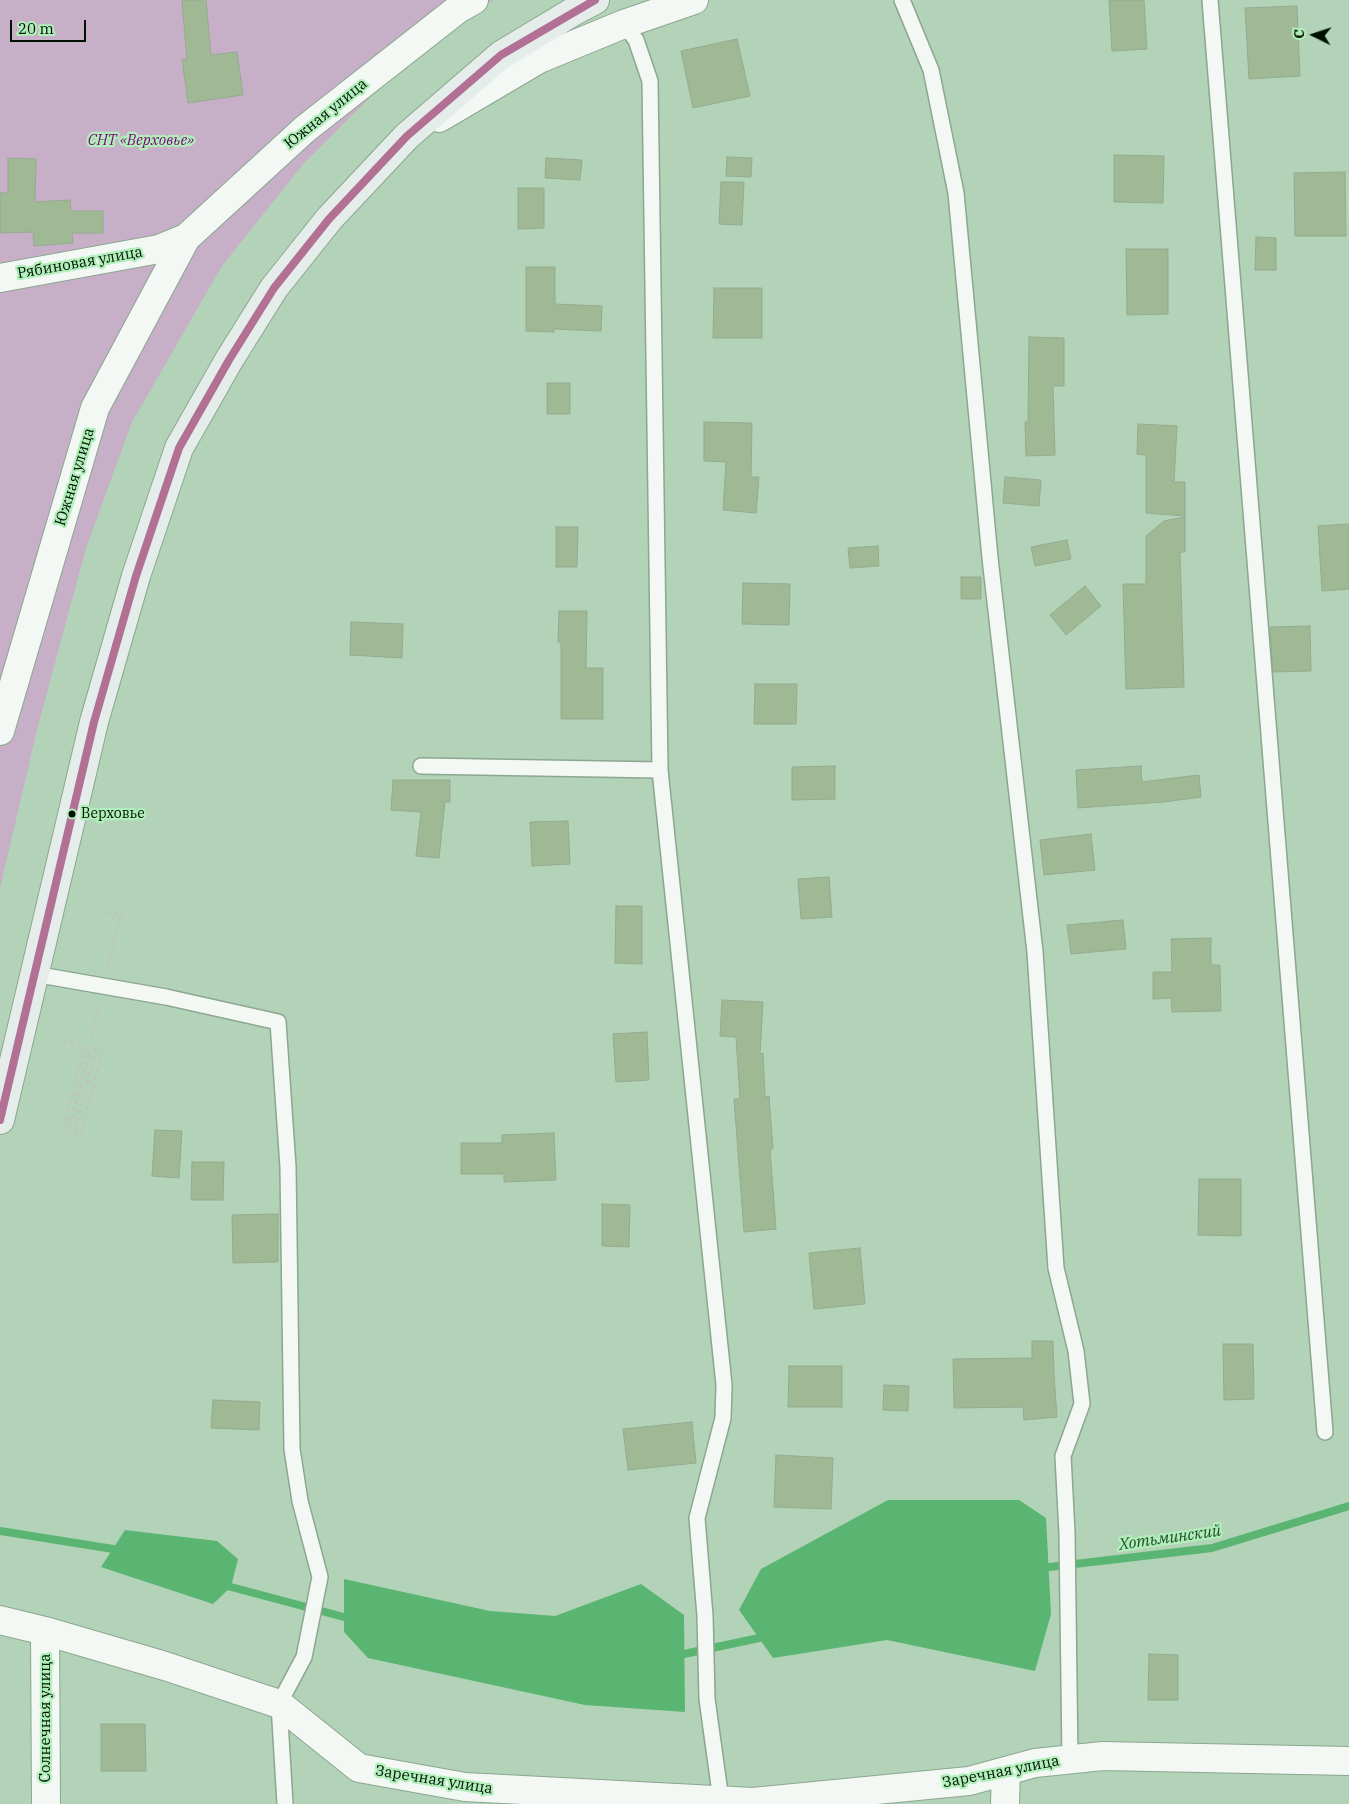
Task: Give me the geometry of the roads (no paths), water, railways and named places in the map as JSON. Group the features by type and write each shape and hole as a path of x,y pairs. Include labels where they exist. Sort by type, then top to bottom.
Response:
{"main road":[{"path":"0,1120 97,713 136,576 180,448 229,360 274,288 329,219 407,136 501,55 581,3"}],"street":[{"name":"Южная улица","path":"0,731 7,682 95,408 186,238 305,130 458,9 474,0"},
{"path":"407,136 539,59 624,24 694,0"},
{"name":"Южная улица","path":"159,248 186,238"},
{"name":"Рябиновая улица","path":"0,278 159,248"},
{"name":"Заречная улица","path":"0,1620 165,1666 279,1704 360,1768 508,1797 721,1800 753,1803 969,1781 1035,1763 1103,1756 1349,1761"},
{"name":"Солнечная улица","path":"45,1631 46,1804"},
{"path":"1005,1804 1006,1772"}],"lane":[{"path":"902,0 932,70 956,193 990,558 1035,952 1056,1268 1076,1351 1082,1404 1063,1456 1067,1533 1070,1760"},
{"path":"1210,0 1325,1432"},
{"path":"624,24 636,40 650,81 660,770 724,1385 724,1418 697,1518 705,1616 707,1699 721,1800"},
{"path":"421,766 660,770"},
{"path":"34,974 166,997 278,1022 288,1167 292,1449 300,1501 320,1577 304,1657 279,1704 285,1804"}],"waterway":[{"name":"Хотьминский","path":"1049,1567 1212,1548 1349,1506"},
{"path":"0,1531 113,1549"},
{"name":"Хотьминский","path":"231,1587 344,1617"},
{"name":"Хотьминский","path":"684,1654 759,1638"}],"place":[{"name":"Верховье","path":"72,814"}],"park label":[{"name":"СНТ «Верховье»","path":"141,141"}]}
